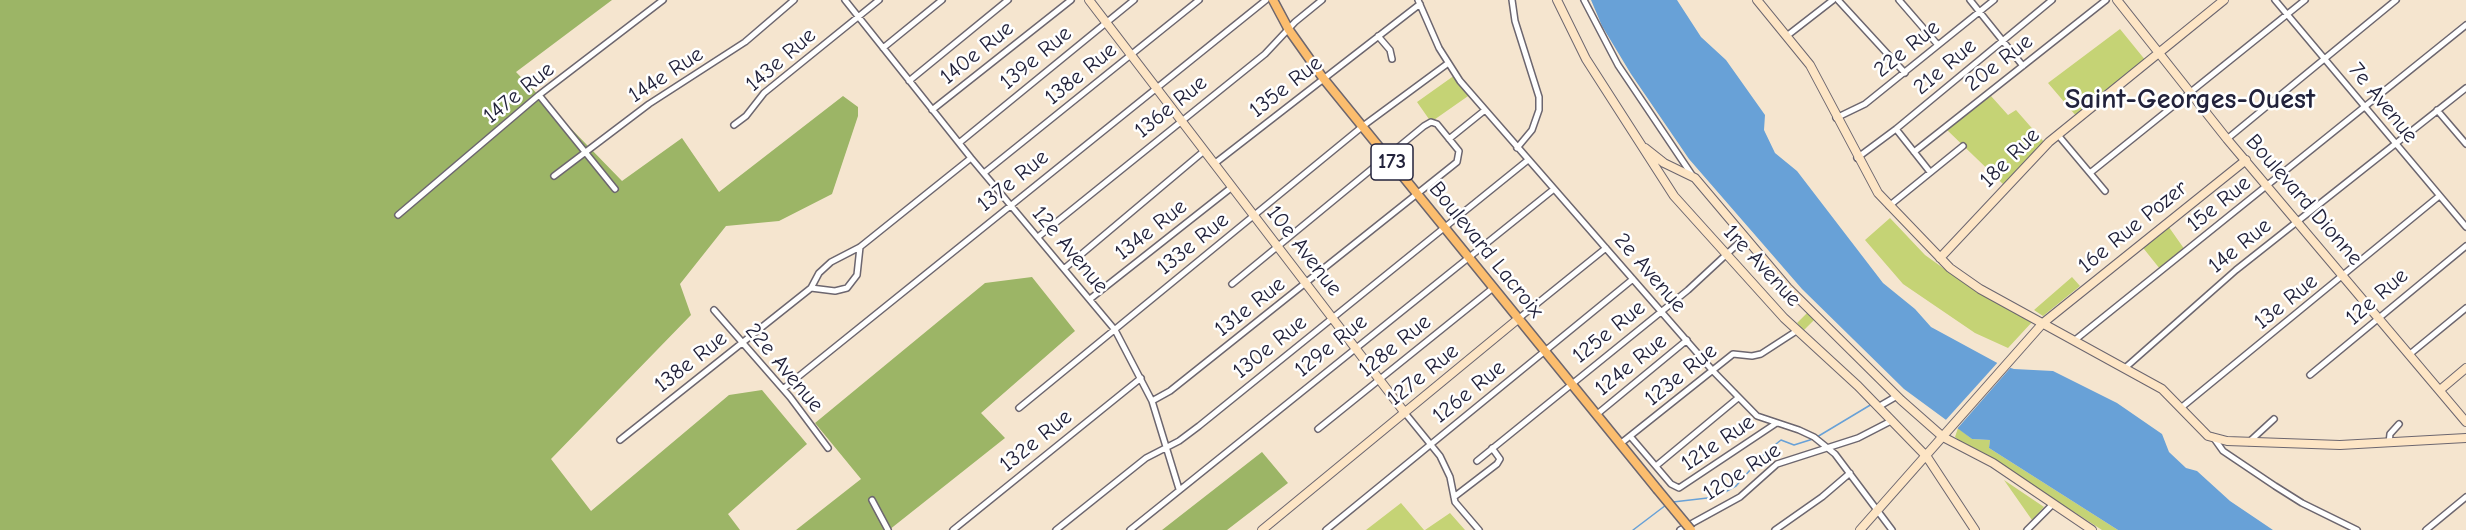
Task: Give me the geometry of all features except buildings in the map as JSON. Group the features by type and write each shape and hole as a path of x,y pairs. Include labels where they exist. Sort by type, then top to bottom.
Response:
{"main road":[{"name":"Boulevard Lacroix","path":"1273,0 1289,30 1323,78 1691,530"}],"street":[{"name":"147e Rue","path":"398,215 539,95 663,0"},
{"name":"144e Rue","path":"554,176 584,151 649,104 746,42 794,0"},
{"name":"12e Avenue","path":"845,0 971,158 1115,330 1152,401 1179,489"},
{"name":"143e Rue","path":"734,125 746,116 764,93 879,0"},
{"path":"883,48 942,0"},
{"path":"909,81 1008,0"},
{"name":"140e Rue","path":"932,110 1071,0"},
{"name":"10e Avenue","path":"1089,0 1405,413 1432,444 1446,468 1458,506 1479,530"},
{"name":"139e Rue","path":"959,143 1134,0"},
{"name":"138e Rue","path":"984,173 1199,0"},
{"name":"137e Rue","path":"783,389 1156,86 1266,0"},
{"name":"136e Rue","path":"1038,237 1180,120 1265,54 1295,22 1322,0"},
{"path":"1512,0 1515,21 1539,97 1539,110 1532,130 1517,148"},
{"name":"1re Avenue","path":"1557,0 1586,59 1637,141 1687,212 1784,318 1927,457 1975,530"},
{"path":"1584,0 1618,65 1695,178 1743,239 1788,288 1897,396 1943,437 1993,464 2092,530"},
{"path":"1788,35 1833,0"},
{"path":"1838,0 1905,73"},
{"path":"1899,0 1938,45"},
{"path":"1971,0 2023,66"},
{"name":"22e Rue","path":"1836,118 1865,105 1994,0"},
{"name":"21e Rue","path":"1857,158 1896,129 2052,0"},
{"name":"20e Rue","path":"1914,152 2106,0"},
{"name":"Boulevard Dionne","path":"2117,0 2227,139 2269,185 2466,422"},
{"name":"18e Rue","path":"1940,258 2014,178 2058,135 2224,0"},
{"name":"7e Avenue","path":"2275,0 2438,197 2466,227"},
{"path":"2090,174 2305,0"},
{"path":"2227,139 2396,0"},
{"path":"1761,1 1816,74 1836,118 1878,194 1940,258 1965,280 2162,389 2213,437 2223,451 2302,503 2356,530"},
{"name":"2e Avenue","path":"1419,2 1447,64 1517,148 1713,371 1757,416 1815,438 1841,460 1892,530"},
{"name":"135e Rue","path":"1214,164 1419,2"},
{"name":"15e Rue","path":"2075,340 2466,25"},
{"path":"1378,36 1390,50 1392,59"},
{"name":"133e Rue","path":"1019,408 1363,126 1447,64"},
{"name":"14e Rue","path":"2125,369 2236,270 2466,88"},
{"path":"539,95 615,189"},
{"path":"1232,284 1277,245 1431,122 1437,124 1449,139 1485,110"},
{"path":"2437,110 2466,144"},
{"path":"1896,129 1930,172"},
{"path":"2058,135 2105,190"},
{"name":"131e Rue","path":"1152,401 1170,391 1307,283 1458,159 1459,151 1449,139"},
{"path":"1637,141 1655,158 1695,178"},
{"path":"1889,206 1963,146"},
{"path":"1065,268 1204,151"},
{"name":"138e Rue","path":"620,440 811,288 819,273 831,262 860,247 971,158"},
{"name":"130e Rue","path":"1056,530 1139,463 1199,426 1528,160"},
{"name":"16e Rue Pozer","path":"1860,530 1927,457 2043,323 2246,160"},
{"path":"1665,183 1666,172 1671,168 1676,168"},
{"name":"134e Rue","path":"1090,299 1232,187"},
{"name":"129e Rue","path":"1130,530 1554,189"},
{"name":"13e Rue","path":"2182,407 2438,197"},
{"name":"125e Rue","path":"1477,461 1661,311 1743,239"},
{"name":"12e Rue","path":"2310,375 2466,246"},
{"path":"811,288 835,291 847,288 857,275 860,247"},
{"name":"127e Rue","path":"1262,530 1606,248"},
{"name":"126e Rue","path":"1326,530 1633,279"},
{"name":"128e Rue","path":"1318,429 1493,288"},
{"path":"2410,354 2466,308"},
{"name":"22e Avenue","path":"714,310 783,389 828,448"},
{"name":"123e Rue","path":"1620,444 1733,354 1752,356 1761,354 1798,330"},
{"name":"124e Rue","path":"1596,415 1687,340"},
{"path":"2440,390 2466,368"},
{"name":"132e Rue","path":"953,530 1141,378"},
{"path":"1878,407 1897,396"},
{"path":"1656,466 1738,398"},
{"path":"2249,442 2274,419"},
{"name":"120e Rue","path":"1680,530 1740,496 1777,464 1870,434 1891,421"},
{"name":"121e Rue","path":"1630,436 1673,486 1679,488 1775,424"},
{"path":"2389,443 2390,434 2398,424"},
{"path":"2213,437 2227,441 2340,445 2466,438"},
{"path":"1454,497 1497,464 1500,459 1492,448"},
{"path":"1775,530 1822,497 1850,473"},
{"path":"2426,530 2466,497"},
{"path":"872,500 888,530"},
{"path":"2027,530 2052,505"}],"green space":[{"path":"0,0 612,0 516,72 622,181 682,138 719,192 843,96 858,107 858,116 832,194 779,221 726,226 680,284 691,315 551,459 591,511 729,395 762,390 807,444 728,514 740,530 0,530"},
{"path":"2120,29 2146,61 2077,117 2048,83"},
{"path":"1455,75 1471,94 1431,122 1417,102"},
{"path":"1991,96 2008,115 2016,110 2044,142 2003,184 1946,129"},
{"path":"1890,218 1925,255 1978,293 2033,321 2008,348 1975,333 1903,284 1865,240"},
{"path":"2166,223 2185,250 2160,269 2140,244"},
{"path":"1032,277 1075,331 981,413 1005,438 889,530 796,530 861,479 815,423 985,283"},
{"path":"2072,277 2080,286 2043,316 2034,310"},
{"path":"1810,310 1817,317 1804,330 1797,323"},
{"path":"1958,428 1972,439 1990,440 1989,448 2118,530 2102,530 2006,468 1962,443 1955,437"},
{"path":"1262,452 1288,483 1227,530 1162,530"},
{"path":"2004,480 2044,507 2032,520"},
{"path":"1401,503 1424,530 1366,530"},
{"path":"1450,513 1465,530 1425,530"}],"water":[{"path":"1591,0 1677,0 1701,37 1726,60 1765,115 1764,130 1775,153 1797,171 1883,283 1915,309 1931,327 2001,365 2014,369 2053,371 2117,403 2162,434 2169,452 2186,468 2197,471 2230,501 2273,530 2118,530 1989,448 1990,440 1972,439 1904,389 1802,289 1689,159 1631,74 1602,26"}],"pier":[{"path":"1999,361 2012,366 1956,430 1944,422"}],"waterway":[{"path":"1817,437 1872,404"},
{"path":"1673,502 1716,497 1736,486 1765,453 1781,440 1794,445 1813,439"},
{"path":"1633,530 1666,505"}],"district":[{"name":"Saint-Georges-Ouest","path":"2190,100"}]}
